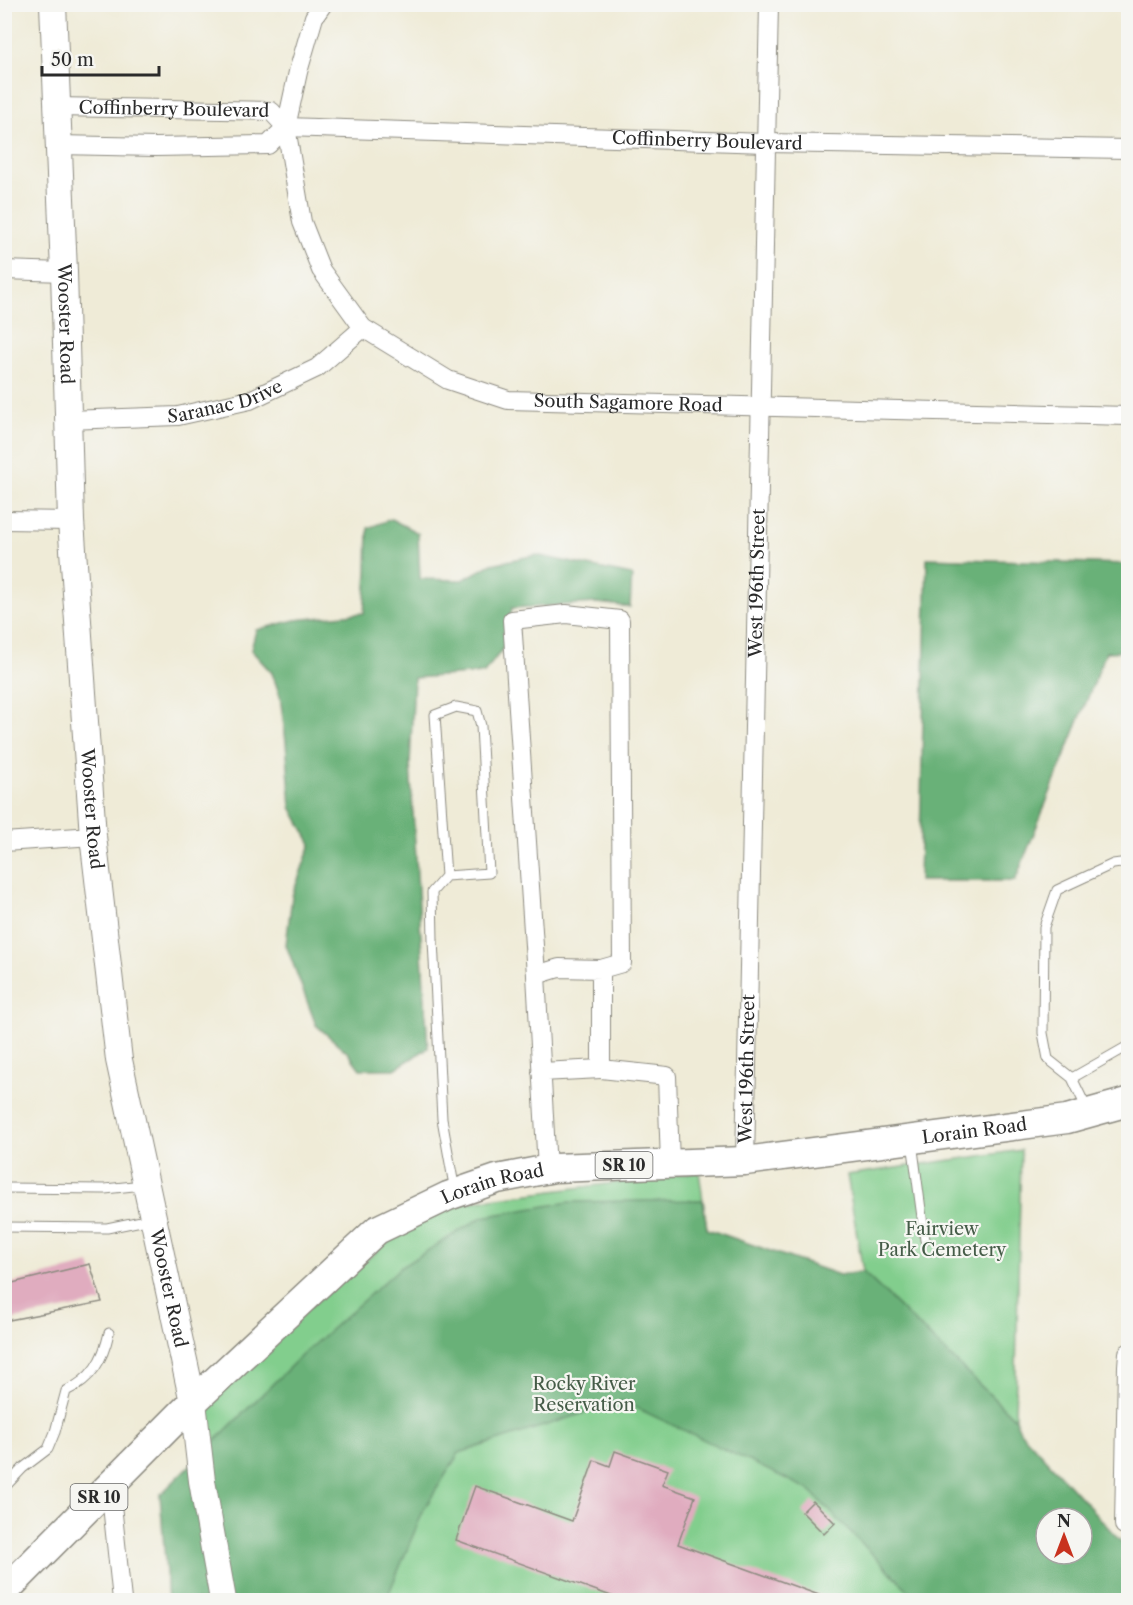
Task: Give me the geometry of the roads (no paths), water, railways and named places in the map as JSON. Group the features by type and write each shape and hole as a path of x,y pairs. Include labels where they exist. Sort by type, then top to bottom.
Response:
{"main road":[{"name":"Wooster Road","path":"53,4 71,521 93,836 119,1060 193,1402 202,1481 223,1600"},
{"name":"Lorain Road","path":"4,1592 193,1402 377,1230 455,1193 497,1179 547,1169 745,1161 1067,1119 1128,1102"}],"street":[{"path":"286,128 298,72 314,17 323,4"},
{"name":"West 196th Street","path":"745,1161 770,4"},
{"name":"Coffinberry Boulevard","path":"56,107 271,111 286,128"},
{"name":"Coffinberry Boulevard","path":"58,145 156,147 267,145 286,128 766,143 1128,148"},
{"name":"South Sagamore Road","path":"286,128 302,222 321,270 363,328 448,380 508,400 1128,416"},
{"path":"4,270 64,272"},
{"name":"Saranac Drive","path":"68,420 178,416 250,400 317,368 363,328"},
{"path":"4,520 71,521"},
{"path":"536,975 559,968 601,969 622,963 620,620 566,614 512,620 547,1169"},
{"path":"4,842 93,836"},
{"path":"601,969 601,1069"},
{"path":"541,1072 601,1069 667,1076 670,1164"},
{"path":"1124,1525 1128,1353"},
{"path":"108,1488 112,1504 122,1600"}],"lane":[{"path":"447,876 435,715 456,707 477,711 482,726 489,873 447,876 432,892 432,940 442,1119 455,1193"},
{"path":"1089,1113 1072,1078 1048,1059 1043,1033 1044,927 1057,890 1113,864 1128,862"},
{"path":"1072,1078 1128,1046"},
{"path":"912,1139 925,1240"},
{"path":"4,1188 105,1189 146,1184"},
{"path":"4,1227 107,1228 153,1218"},
{"path":"4,1488 23,1468 48,1449 66,1391 88,1378 97,1367 106,1347 109,1333"}],"park label":[{"name":"Fairview Park Cemetery","path":"942,1239"},
{"name":"Rocky River Reservation","path":"584,1394"}]}
